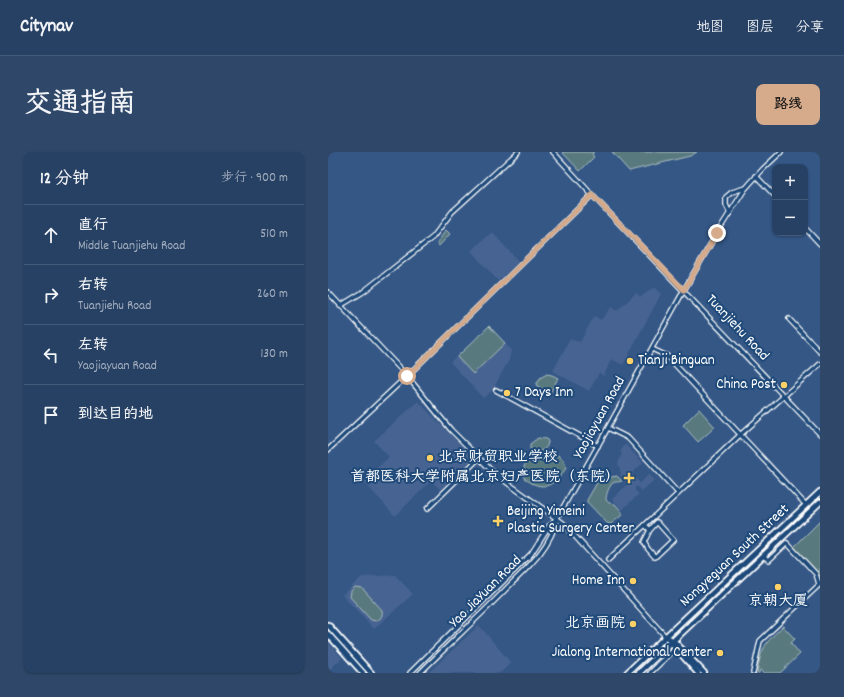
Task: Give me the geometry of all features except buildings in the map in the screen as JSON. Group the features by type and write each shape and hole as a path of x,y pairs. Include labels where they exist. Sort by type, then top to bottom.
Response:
{"main road":[{"name":"Nongyeguan South Street","path":"628,673 820,492"},
{"name":"Nongyeguan South Street","path":"638,673 820,502"},
{"path":"328,625 371,673"},
{"path":"328,634 363,673"},
{"path":"666,636 704,673"},
{"path":"672,641 676,648 698,673"}],"street":[{"path":"340,306 363,292 433,237 452,212 518,152"},
{"name":"Tuanjiehu Road","path":"553,152 592,195 820,434"},
{"name":"Yaojiayuan Road","path":"410,673 532,554 549,526 557,518 684,290 745,188 781,152"},
{"path":"756,176 772,193"},
{"path":"730,213 726,205 726,197 732,192 745,188"},
{"path":"328,450 407,376 592,195"},
{"path":"808,231 820,244"},
{"path":"328,292 407,376 451,430 495,474 557,518 666,636"},
{"path":"789,319 820,352"},
{"path":"652,349 667,356 806,505"},
{"path":"608,560 740,435 820,364"},
{"path":"496,390 598,446"},
{"path":"608,428 628,438 678,493"},
{"path":"428,509 479,458"},
{"name":"Yao JiaYuan Road","path":"420,673 491,605 532,563 546,545 554,530 557,518"},
{"path":"657,522 673,540 655,557 644,542 650,530 657,522"},
{"path":"646,525 650,530"},
{"path":"753,673 760,641 820,584 816,574 787,543 769,560 763,556"},
{"path":"650,673 676,648"}],"shaded area":[{"path":"492,232 519,262 498,281 471,251"},
{"path":"654,287 661,294 623,365 611,359 604,376 599,373 589,391 553,371 570,339 580,342 594,316 601,320 611,307 617,311 636,293 641,297"},
{"path":"489,326 511,350 509,360 492,391 483,398 450,362"},
{"name":"北京财贸职业学校","path":"418,401 473,458 440,489 431,481 395,516 363,481 389,457 374,441"},
{"name":"首都医科大学附属北京妇产医院（东院）","path":"625,444 643,463 631,474 640,483 649,474 655,481 653,481 642,491 637,486 634,489 639,494 622,510 612,499 628,484 620,475 621,473 618,463 622,454 620,452"},
{"path":"395,575 413,594 374,629 342,595 362,577"},
{"path":"479,625 511,663 500,673 428,673"},
{"path":"328,642 342,658 328,671"}],"green space":[{"path":"562,152 594,152 592,154 594,157 580,171"},
{"path":"612,152 697,152 690,156 629,171"},
{"path":"446,230 450,234 439,246 437,243"},
{"path":"489,326 505,343 473,374 457,357"},
{"path":"547,374 558,378 550,393 536,385 540,378"},
{"path":"699,409 715,427 698,442 683,425"},
{"path":"538,438 546,439 548,444 544,450 533,452 530,450 530,444"},
{"path":"546,452 560,456 564,461 566,468 553,483 542,486 524,478 523,472 528,459"},
{"path":"602,474 611,477 617,476 622,481 613,483 607,495 606,500 609,503 615,504 622,512 622,515 611,524 607,523 587,502"},
{"path":"820,521 820,576 793,548"},
{"path":"355,587 362,588 382,610 382,615 379,619 376,621 371,620 350,597 351,591"},
{"path":"783,626 795,639 791,643 800,654 780,673 762,673 762,670 760,670 759,673 757,673 760,658 765,646"}],"place":[{"name":"Tianji Binguan","path":"630,361"},
{"name":"China Post","path":"784,385"},
{"name":"7 Days Inn","path":"507,393"},
{"name":"北京财贸职业学校","path":"430,458"},
{"name":"首都医科大学附属北京妇产医院（东院）","path":"629,478"},
{"name":"Beijing Yimeini Plastic Surgery Center","path":"498,521"},
{"name":"Home Inn","path":"633,581"},
{"name":"京朝大厦","path":"778,587"},
{"name":"北京画院","path":"633,624"},
{"name":"Jialong International Center","path":"720,653"}],"route":[{"path":"407,376 592,195 684,290 717,233"}]}
